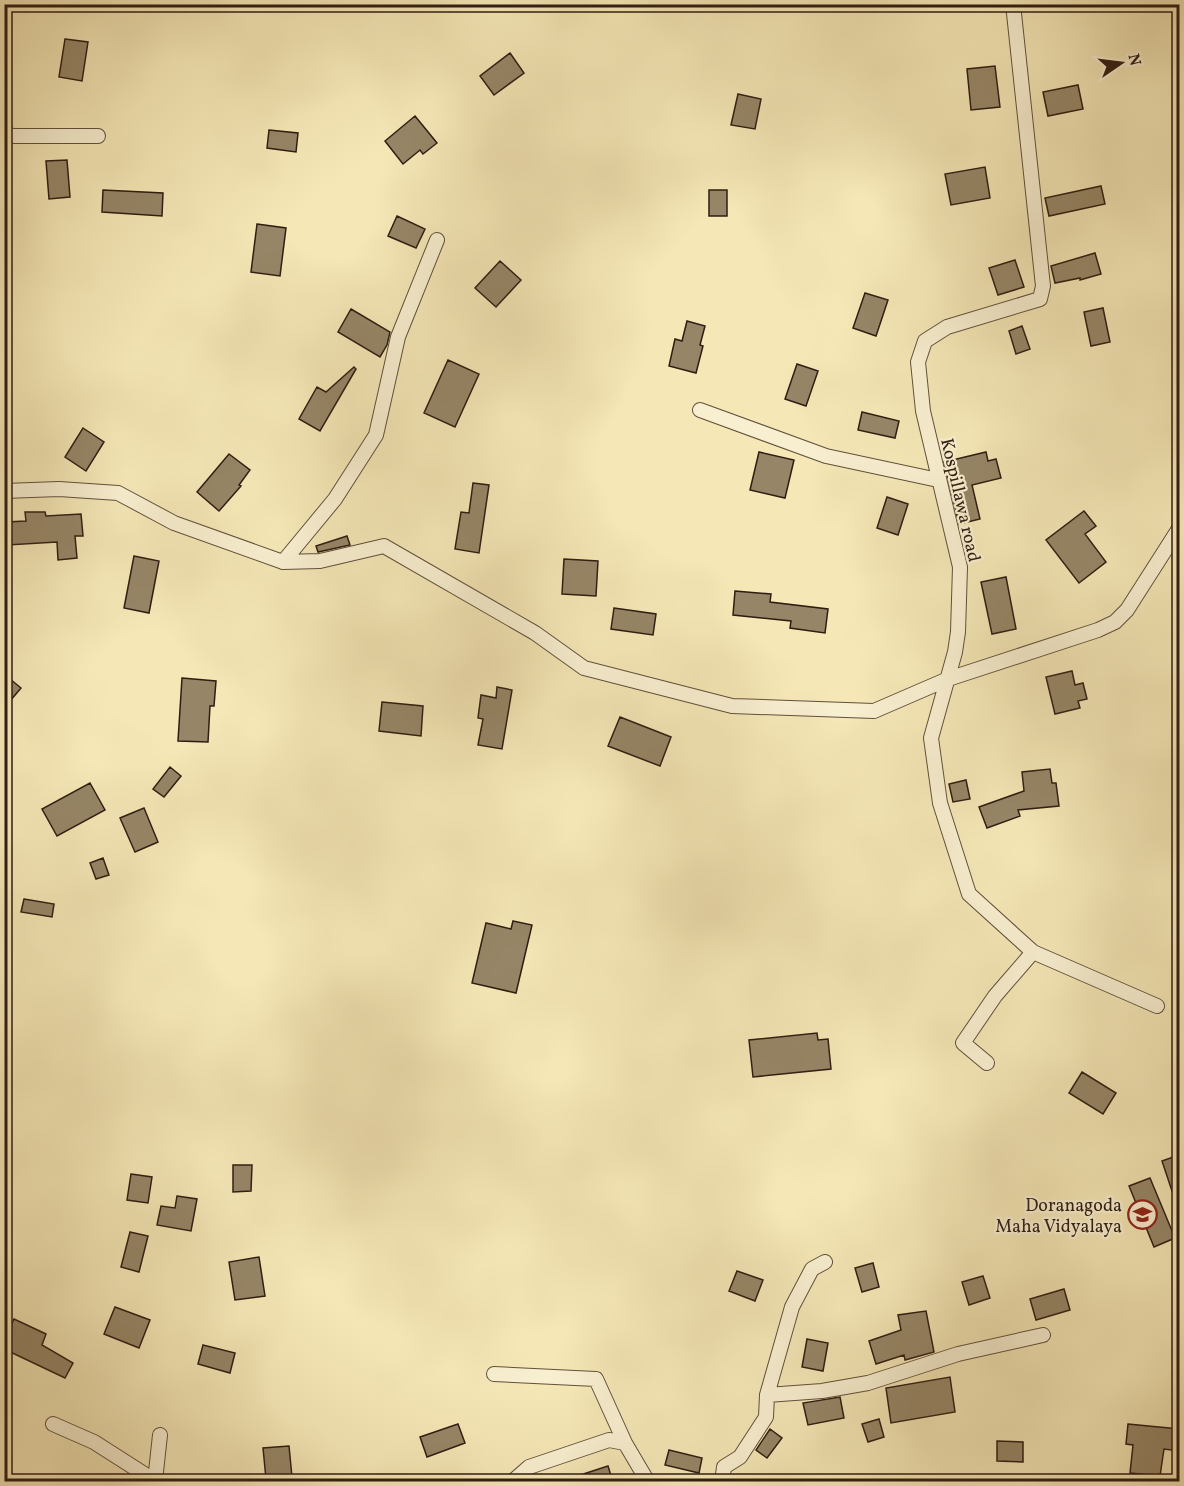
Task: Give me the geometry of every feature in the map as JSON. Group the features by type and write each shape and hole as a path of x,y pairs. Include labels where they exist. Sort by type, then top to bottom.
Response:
{"street":[{"name":"Kospillawa road","path":"1013,4 1043,286 1040,299 947,327 925,341 918,362 923,411 960,567 956,652 931,738 940,803 969,894 1033,952 1157,1006"},
{"path":"4,134 98,136"},
{"path":"283,562 335,499 376,435 398,337 437,240"},
{"path":"700,410 826,456 938,480"},
{"path":"4,491 59,489 117,493 174,523 283,562 320,561 384,546 535,633 584,668 732,706 874,711 948,679 1098,630 1115,622 1127,610 1179,527"},
{"path":"987,1063 963,1043 995,996 1033,952"},
{"path":"722,1482 724,1467 740,1456 766,1417 767,1395 792,1307 812,1269 825,1262"},
{"path":"767,1395 822,1391 868,1383 957,1354 1043,1335"},
{"path":"494,1374 596,1379 625,1443 648,1482"},
{"path":"53,1425 94,1442 155,1482 160,1435"},
{"path":"512,1482 529,1467 609,1440 625,1443"}],"building":[{"path":"65,39 88,42 82,81 59,77"},
{"path":"510,53 524,73 494,95 480,76"},
{"path":"995,66 1000,107 971,110 967,69"},
{"path":"1078,85 1083,109 1048,116 1043,92"},
{"path":"738,94 761,99 755,129 731,125"},
{"path":"415,116 437,143 423,154 420,150 403,164 385,141"},
{"path":"269,130 298,133 296,152 267,148"},
{"path":"67,160 70,197 49,199 46,161"},
{"path":"985,167 990,198 951,205 945,174"},
{"path":"1101,186 1105,204 1049,216 1045,198"},
{"path":"103,190 163,193 162,216 102,212"},
{"path":"709,190 727,190 727,216 709,216"},
{"path":"397,216 425,229 416,248 388,236"},
{"path":"257,224 286,228 280,276 251,272"},
{"path":"1095,253 1101,274 1080,280 1080,278 1055,283 1051,266"},
{"path":"1015,260 1024,287 998,295 989,268"},
{"path":"500,261 521,280 496,307 475,288"},
{"path":"865,293 888,300 876,336 853,328"},
{"path":"1103,308 1110,342 1091,346 1084,312"},
{"path":"351,309 390,332 387,345 380,357 338,332"},
{"path":"687,321 705,326 696,373 669,366 675,339 682,341"},
{"path":"1022,326 1030,349 1016,354 1009,331"},
{"path":"448,360 479,374 455,427 424,413"},
{"path":"797,364 818,371 806,406 785,399"},
{"path":"354,367 356,369 320,431 299,419 317,387 326,392"},
{"path":"862,412 899,421 895,438 858,430"},
{"path":"83,428 104,442 86,471 65,457"},
{"path":"759,452 794,460 785,498 750,490"},
{"path":"986,452 988,461 996,459 1001,478 972,485 980,519 959,524 944,462"},
{"path":"229,454 250,470 239,485 241,486 219,511 197,492"},
{"path":"473,483 489,485 479,553 455,549 461,512 469,513"},
{"path":"887,497 908,504 898,535 877,528"},
{"path":"1084,511 1096,526 1085,534 1106,562 1079,583 1046,540"},
{"path":"25,512 45,512 46,516 81,514 83,536 75,536 77,558 58,560 57,542 7,545 6,522 26,521"},
{"path":"347,536 350,545 318,552 316,546"},
{"path":"134,556 159,561 149,613 124,608"},
{"path":"564,559 598,561 596,596 562,594"},
{"path":"1006,577 1016,629 992,634 981,582"},
{"path":"735,591 771,594 770,602 828,609 825,633 790,628 791,621 733,615"},
{"path":"614,608 656,614 653,635 611,629"},
{"path":"1072,671 1075,685 1083,683 1087,699 1078,701 1080,708 1055,714 1046,677"},
{"path":"4,674 21,688 4,708"},
{"path":"182,678 216,681 214,706 210,706 208,742 178,741"},
{"path":"497,687 512,690 502,749 478,745 483,719 478,718 481,695 496,698"},
{"path":"382,702 423,706 421,736 379,731"},
{"path":"620,717 671,737 660,766 608,746"},
{"path":"170,767 181,776 164,797 153,789"},
{"path":"1050,769 1052,783 1056,783 1059,806 1018,810 1020,816 987,828 979,807 1024,791 1022,772"},
{"path":"966,780 970,799 953,802 949,784"},
{"path":"90,783 105,810 57,836 42,809"},
{"path":"144,808 158,842 135,852 120,818"},
{"path":"103,858 109,875 96,879 90,863"},
{"path":"24,899 54,904 52,917 21,912"},
{"path":"513,921 532,925 516,993 472,983 486,923 511,929"},
{"path":"817,1033 818,1040 828,1039 831,1069 753,1077 749,1040"},
{"path":"1082,1072 1116,1093 1103,1114 1069,1093"},
{"path":"1179,1155 1179,1206 1177,1206 1162,1161"},
{"path":"233,1165 252,1165 251,1191 233,1192"},
{"path":"131,1174 152,1177 148,1203 127,1200"},
{"path":"1150,1178 1175,1238 1154,1247 1129,1186"},
{"path":"177,1196 197,1199 191,1231 157,1225 161,1206 175,1208"},
{"path":"130,1232 148,1236 139,1272 121,1267"},
{"path":"259,1257 265,1296 235,1300 229,1262"},
{"path":"873,1263 879,1287 862,1292 855,1268"},
{"path":"737,1271 763,1280 755,1301 729,1291"},
{"path":"983,1276 990,1298 969,1305 962,1282"},
{"path":"1064,1289 1070,1310 1036,1320 1030,1299"},
{"path":"115,1307 150,1320 139,1348 104,1334"},
{"path":"926,1311 934,1352 905,1360 904,1355 876,1364 869,1341 901,1330 898,1315"},
{"path":"14,1319 46,1334 42,1345 73,1363 65,1378 4,1349 4,1340"},
{"path":"807,1339 828,1343 823,1371 802,1367"},
{"path":"203,1345 235,1353 230,1373 198,1364"},
{"path":"950,1377 955,1412 891,1423 886,1388"},
{"path":"840,1397 844,1418 808,1425 803,1403"},
{"path":"879,1419 884,1437 868,1442 862,1424"},
{"path":"458,1424 465,1443 427,1457 420,1437"},
{"path":"1128,1424 1179,1429 1179,1451 1164,1449 1160,1476 1130,1473 1133,1445 1126,1444"},
{"path":"770,1429 782,1438 767,1458 756,1450"},
{"path":"997,1441 1023,1442 1023,1462 997,1461"},
{"path":"289,1446 292,1477 266,1479 263,1448"},
{"path":"669,1450 702,1458 699,1473 665,1465"},
{"path":"608,1466 613,1482 569,1482 568,1479"}],"place":[{"name":"Doranagoda Maha Vidyalaya","path":"1143,1215"}]}
